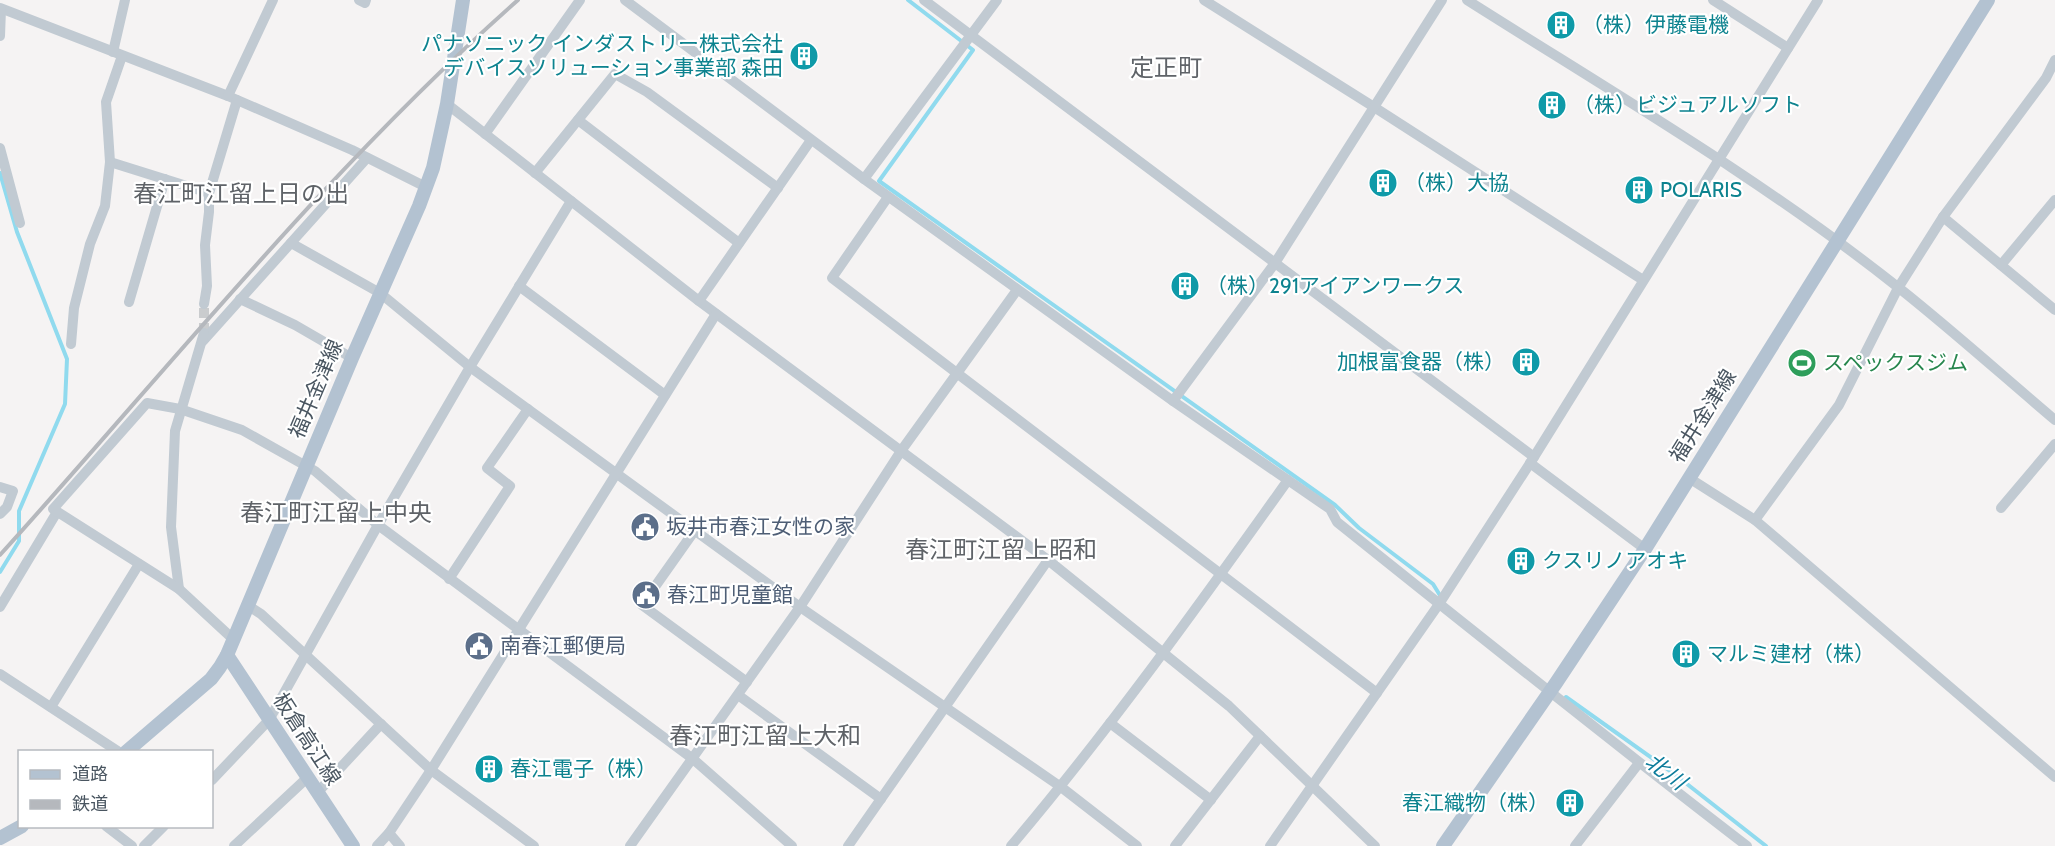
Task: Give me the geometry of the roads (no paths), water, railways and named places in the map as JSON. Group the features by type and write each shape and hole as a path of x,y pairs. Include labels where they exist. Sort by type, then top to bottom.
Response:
{"main road":[{"name":"福井金津線","path":"128,750 211,679 227,655 426,188 438,151 464,0"},
{"name":"福井金津線","path":"1443,846 1645,549 1988,0"},
{"name":"板倉高江線","path":"227,655 353,846"},
{"path":"0,838 18,828"}],"street":[{"path":"71,344 74,308 90,244 105,206 110,162 106,102 117,54 125,0"},
{"path":"204,304 207,286 205,245 209,193 232,98 273,0"},
{"path":"359,0 365,3 366,0"},
{"path":"485,134 580,0"},
{"path":"625,0 811,140 1017,290 1330,509 1337,522 1549,693 1747,846"},
{"path":"924,0 1275,263 1645,549"},
{"path":"864,179 997,0"},
{"path":"1204,0 1643,280"},
{"path":"1173,401 1275,263 1442,0"},
{"path":"1467,0 1718,160 1836,242 1898,288 2055,420"},
{"path":"1713,0 1788,48"},
{"path":"1270,846 1440,604 1818,0"},
{"path":"0,36 1,8 232,98 367,158 426,188"},
{"path":"1755,520 1839,405 1898,288 1943,217 2046,78 2055,62"},
{"path":"535,173 615,74 647,92 778,188"},
{"path":"447,104 716,314 1048,560 1229,706 1375,846"},
{"path":"578,120 739,243"},
{"path":"699,301 811,140"},
{"path":"0,148 20,223"},
{"path":"179,590 171,527 175,431 202,338 367,158"},
{"path":"110,162 209,193"},
{"path":"129,302 165,179"},
{"path":"888,196 832,278 1377,693"},
{"path":"2001,265 2055,200"},
{"path":"213,779 269,720 378,525 470,367 571,201"},
{"path":"1943,217 2055,310"},
{"path":"291,243 380,292 470,367 800,607 1061,787 1137,846"},
{"path":"519,286 665,395"},
{"path":"630,846 800,607 902,452 1017,290"},
{"path":"240,299 295,325 352,358"},
{"path":"376,846 389,833 431,770 716,314"},
{"path":"233,639 179,590 53,509 147,404 180,409 242,430 320,474 378,525 693,759 792,846"},
{"path":"449,579 510,486 487,468 528,409"},
{"path":"2001,508 2055,444"},
{"path":"1689,478 1755,520 2055,777"},
{"path":"1011,846 1061,787 1164,653 1288,480"},
{"path":"0,487 13,491 7,507 0,514"},
{"path":"0,607 57,512"},
{"path":"695,530 642,605 747,682"},
{"path":"848,846 1048,560"},
{"path":"51,707 139,564"},
{"path":"247,605 261,614 431,770 534,846"},
{"path":"0,674 115,750"},
{"path":"738,695 881,799"},
{"path":"1110,723 1211,800"},
{"path":"317,793 381,724"},
{"path":"1175,846 1260,736"},
{"path":"1575,846 1639,763"},
{"path":"234,846 307,778"},
{"path":"109,828 132,846"},
{"path":"144,846 162,828"},
{"path":"389,833 400,846"}],"waterway":[{"path":"908,0 973,50 879,181 1335,505 1359,528 1433,584 1441,597"},
{"path":"0,173 17,232 67,359 65,404 19,511 19,541 0,572"},
{"name":"北川","path":"1566,697 1673,773 1766,846"}],"tunnel":[{"path":"204,304 204,333"}],"railway":[{"path":"0,555 315,200 448,64 518,0"}],"place":[{"name":"（株）伊藤電機","path":"1561,25"},
{"name":"パナソニック インダストリー株式会社 デバイスソリューション事業部 森田","path":"804,56"},
{"name":"（株）ビジュアルソフト","path":"1552,105"},
{"name":"（株）大協","path":"1383,183"},
{"name":"POLARIS","path":"1639,190"},
{"name":"（株）291アイアンワークス","path":"1185,286"},
{"name":"加根富食器（株）","path":"1526,362"},
{"name":"スペックスジム","path":"1802,363"},
{"name":"坂井市春江女性の家","path":"645,527"},
{"name":"クスリノアオキ","path":"1521,561"},
{"name":"春江町児童館","path":"646,595"},
{"name":"南春江郵便局","path":"479,646"},
{"name":"マルミ建材（株）","path":"1686,654"},
{"name":"春江電子（株）","path":"489,769"},
{"name":"春江織物（株）","path":"1570,803"}],"district":[{"name":"定正町","path":"1166,68"},
{"name":"春江町江留上日の出","path":"241,194"},
{"name":"春江町江留上中央","path":"336,513"},
{"name":"春江町江留上昭和","path":"1001,550"},
{"name":"春江町江留上大和","path":"765,736"}]}
